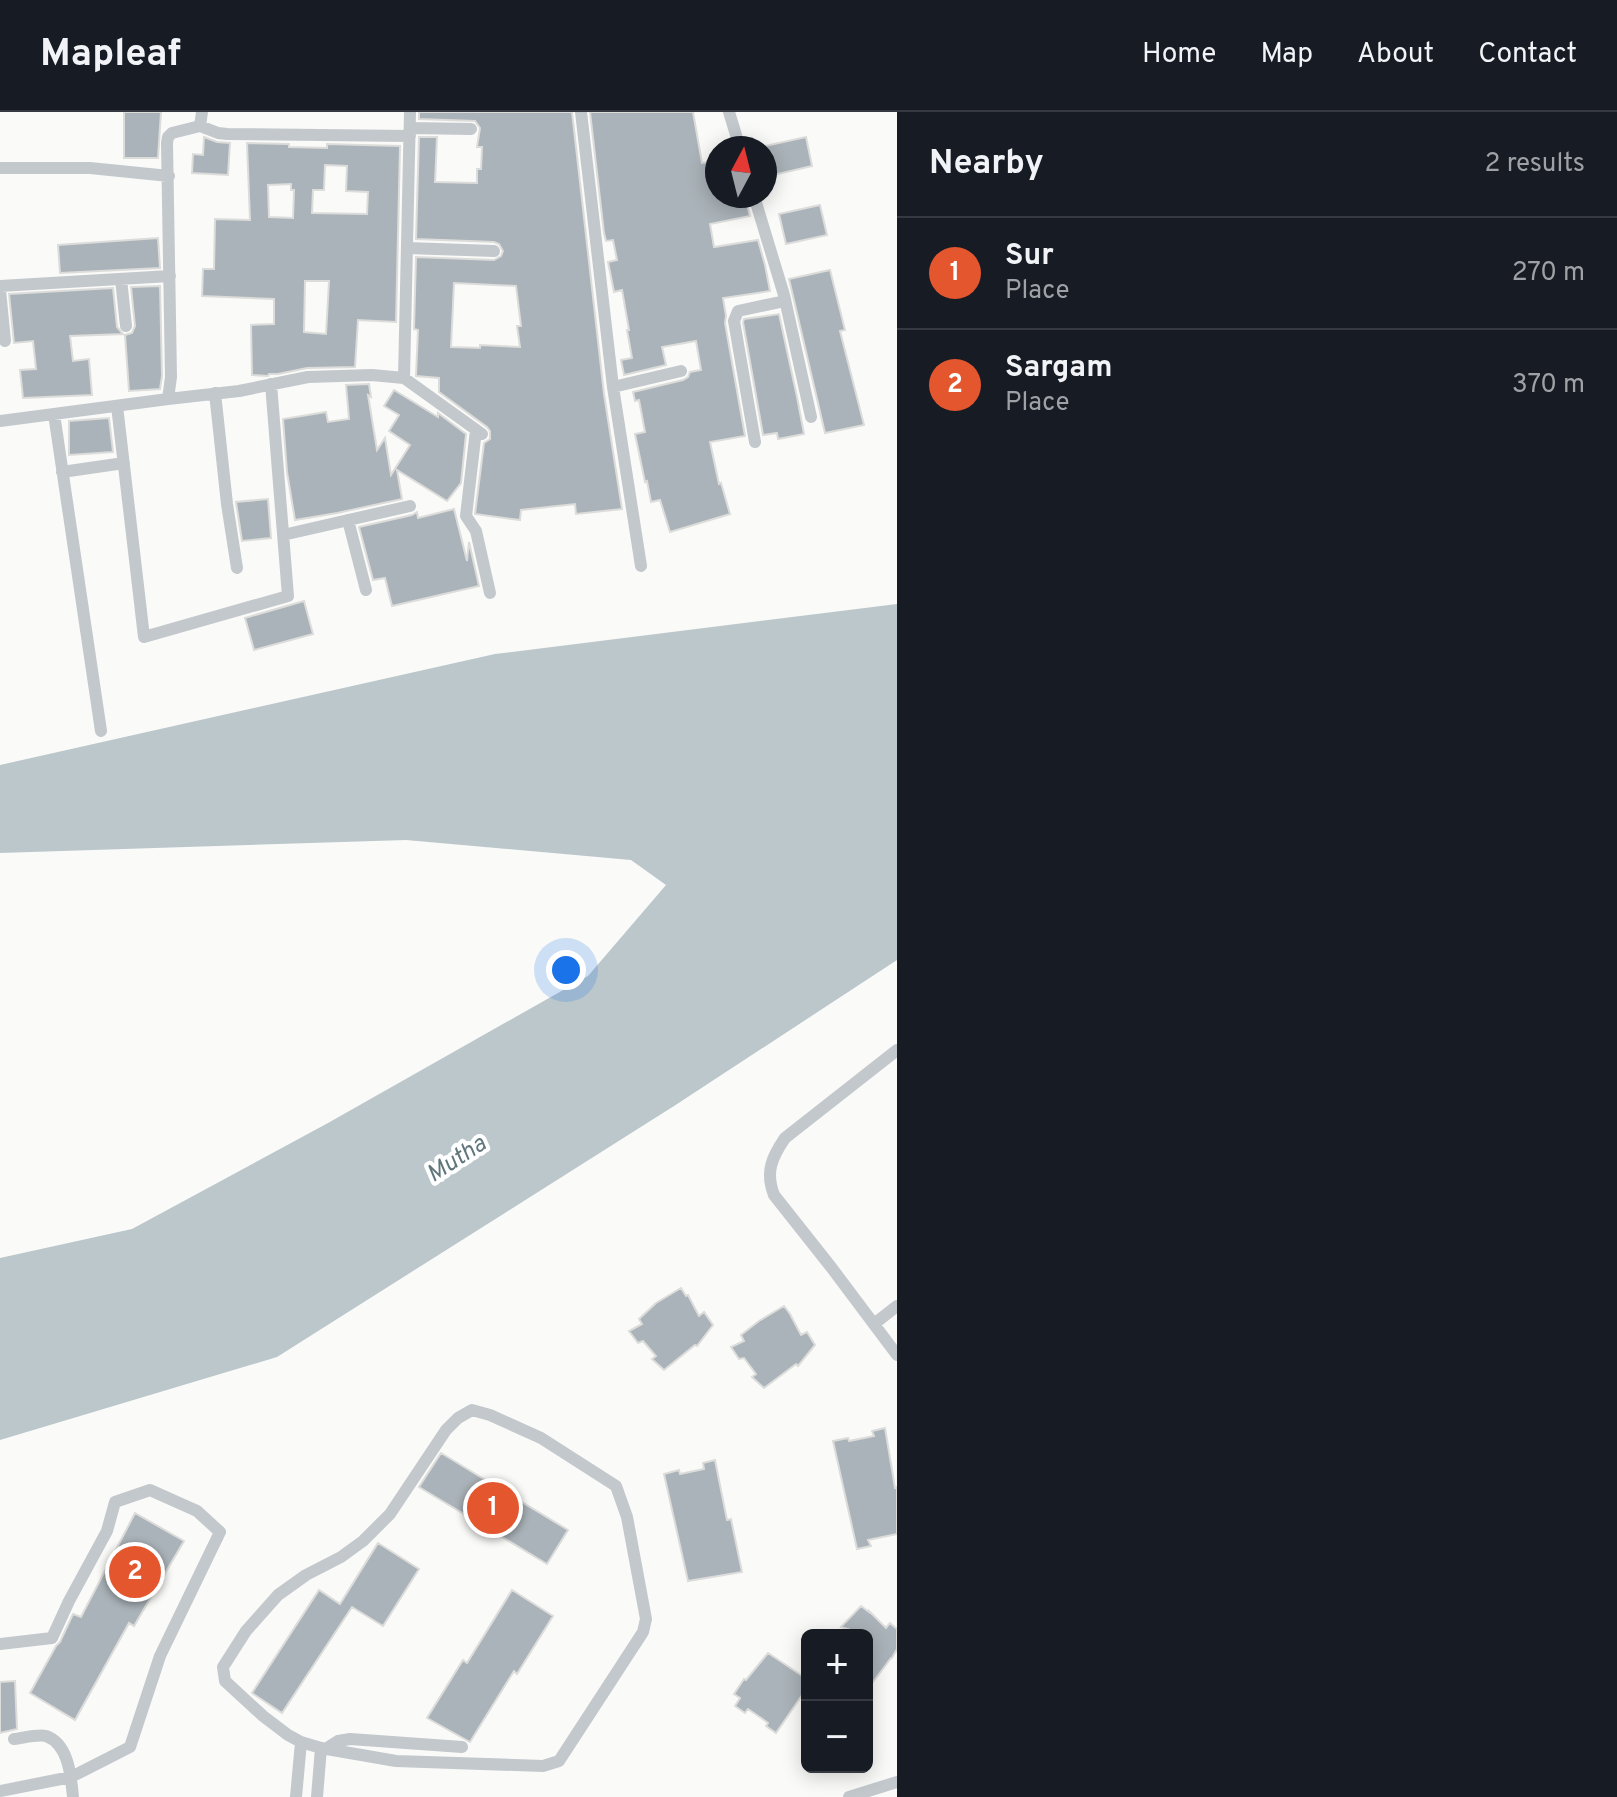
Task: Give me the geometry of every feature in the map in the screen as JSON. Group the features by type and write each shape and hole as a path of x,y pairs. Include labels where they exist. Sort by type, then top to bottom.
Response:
{"street":[{"path":"200,126 202,112"},
{"path":"404,378 410,112"},
{"path":"581,112 613,387 641,566"},
{"path":"729,112 736,136"},
{"path":"168,399 171,377 168,137 172,133 200,126 227,134 471,129"},
{"path":"1,168 90,168 169,176"},
{"path":"758,208 785,301 811,417"},
{"path":"407,248 494,251"},
{"path":"5,341 0,288 170,276"},
{"path":"121,279 126,326"},
{"path":"755,442 734,321 738,311 785,301"},
{"path":"613,387 681,371"},
{"path":"0,421 239,391 308,377 372,375 404,378 479,432 466,516 476,531 490,593"},
{"path":"117,406 144,637 288,596 271,384"},
{"path":"215,393 237,568"},
{"path":"54,414 101,731"},
{"path":"62,472 124,463"},
{"path":"283,535 410,506"},
{"path":"348,520 366,590"},
{"path":"897,1050 785,1138 774,1154 769,1170 774,1195 897,1355"},
{"path":"874,1324 897,1306"},
{"path":"472,1410 490,1415 541,1438 616,1486 627,1517 646,1619 643,1632 559,1761 543,1766 396,1761 301,1742 263,1716 233,1689 225,1681 223,1667 246,1631 278,1595 306,1575 341,1557 363,1541 390,1514 446,1430 458,1418 472,1410"},
{"path":"0,1644 52,1638 107,1531 115,1502 150,1490 197,1511 220,1532 160,1656 130,1747 71,1777 0,1791"},
{"path":"14,1739 44,1735 57,1743 64,1753 73,1797"},
{"path":"324,1748 350,1739 462,1747"},
{"path":"296,1797 301,1742"},
{"path":"317,1797 324,1748"},
{"path":"849,1797 897,1782"}],"water":[{"name":"Mutha","path":"897,604 897,960 674,1106 277,1357 0,1440 0,1258 132,1229 328,1123 588,976 666,885 631,860 406,840 0,853 0,765 495,654"}],"building":[{"path":"124,112 161,112 158,158 124,158"},
{"path":"419,112 572,112 604,394 622,509 576,514 575,504 521,510 520,520 475,514 484,443 490,439 490,431 439,392 439,378 416,376 416,257 494,260 503,251 494,242 416,239 419,137 437,137 435,182 477,183 482,147 477,147 480,128 475,121 419,119","holes":["454,283 516,286 520,347 451,347"]},
{"path":"590,112 693,112 702,163 705,163 705,208 748,208 750,216 710,224 714,247 758,240 770,291 723,298 745,436 710,442 719,484 730,514 670,532 660,500 651,502 635,434 645,432 639,400 635,401 633,392 683,380 690,372 701,370 696,341 662,347 666,365 624,375 621,360 632,358 629,330 622,290 614,292 608,262 617,260 613,240 606,241"},
{"path":"204,137 230,143 228,175 192,173 193,154 203,155"},
{"path":"806,137 812,166 777,174 777,143"},
{"path":"247,143 327,148 327,144 400,146 396,322 358,320 355,367 307,368 268,376 252,375 251,325 274,324 274,299 202,296 203,269 214,269 215,219 250,220","holes":["325,165 347,166 346,191 368,192 367,214 312,213 313,190 324,190","291,184 291,190 294,190 293,218 269,217 268,185","305,281 329,281 326,334 304,332"]},
{"path":"820,205 827,235 786,244 779,214"},
{"path":"158,238 160,268 60,273 58,245"},
{"path":"830,270 845,330 840,331 864,425 825,433 789,279"},
{"path":"160,286 160,389 129,391 125,335 132,333 135,326 131,287"},
{"path":"113,288 117,327 123,334 70,336 73,361 89,359 92,395 23,398 20,370 36,369 33,341 14,343 9,294"},
{"path":"779,314 804,434 778,439 777,433 763,435 743,322 744,319"},
{"path":"369,384 377,450 385,438 391,475 410,445 389,431 399,415 384,406 394,390 438,417 438,413 466,434 461,483 447,501 397,470 402,499 295,520 283,419 326,412 328,422 349,419 346,385"},
{"path":"109,418 113,452 69,455 69,421"},
{"path":"268,499 271,538 242,541 236,502"},
{"path":"454,509 467,561 469,542 479,586 392,606 385,578 373,580 359,527 417,512 418,518"},
{"path":"304,601 313,634 254,650 245,618"},
{"path":"681,1288 699,1316 704,1312 713,1325 697,1346 664,1370 652,1359 656,1356 643,1341 638,1343 629,1331 642,1324 639,1319 656,1303"},
{"path":"784,1306 801,1335 807,1332 815,1345 798,1366 796,1364 764,1388 752,1377 756,1374 744,1358 739,1359 731,1347 744,1341 741,1335 759,1321"},
{"path":"885,1428 897,1487 897,1534 868,1540 871,1546 857,1549 833,1441 874,1436 872,1431"},
{"path":"441,1453 568,1530 547,1564 419,1487"},
{"path":"715,1460 742,1572 688,1581 664,1474 704,1469 703,1463"},
{"path":"135,1513 184,1541 134,1626 129,1623 75,1720 30,1693 73,1614 81,1617"},
{"path":"378,1543 419,1569 383,1626 352,1607 282,1713 252,1693 319,1590 340,1604"},
{"path":"512,1590 553,1616 470,1742 427,1718 463,1660 467,1663"},
{"path":"861,1606 886,1628 890,1623 897,1629 897,1649 873,1682 873,1629 841,1627"},
{"path":"768,1653 801,1675 801,1697 776,1733 748,1709 745,1713 735,1706 740,1698 734,1694"},
{"path":"15,1681 17,1729 0,1733 0,1682"}],"place":[{"name":"Sur","path":"493,1508"},
{"name":"Sargam","path":"135,1572"}]}
